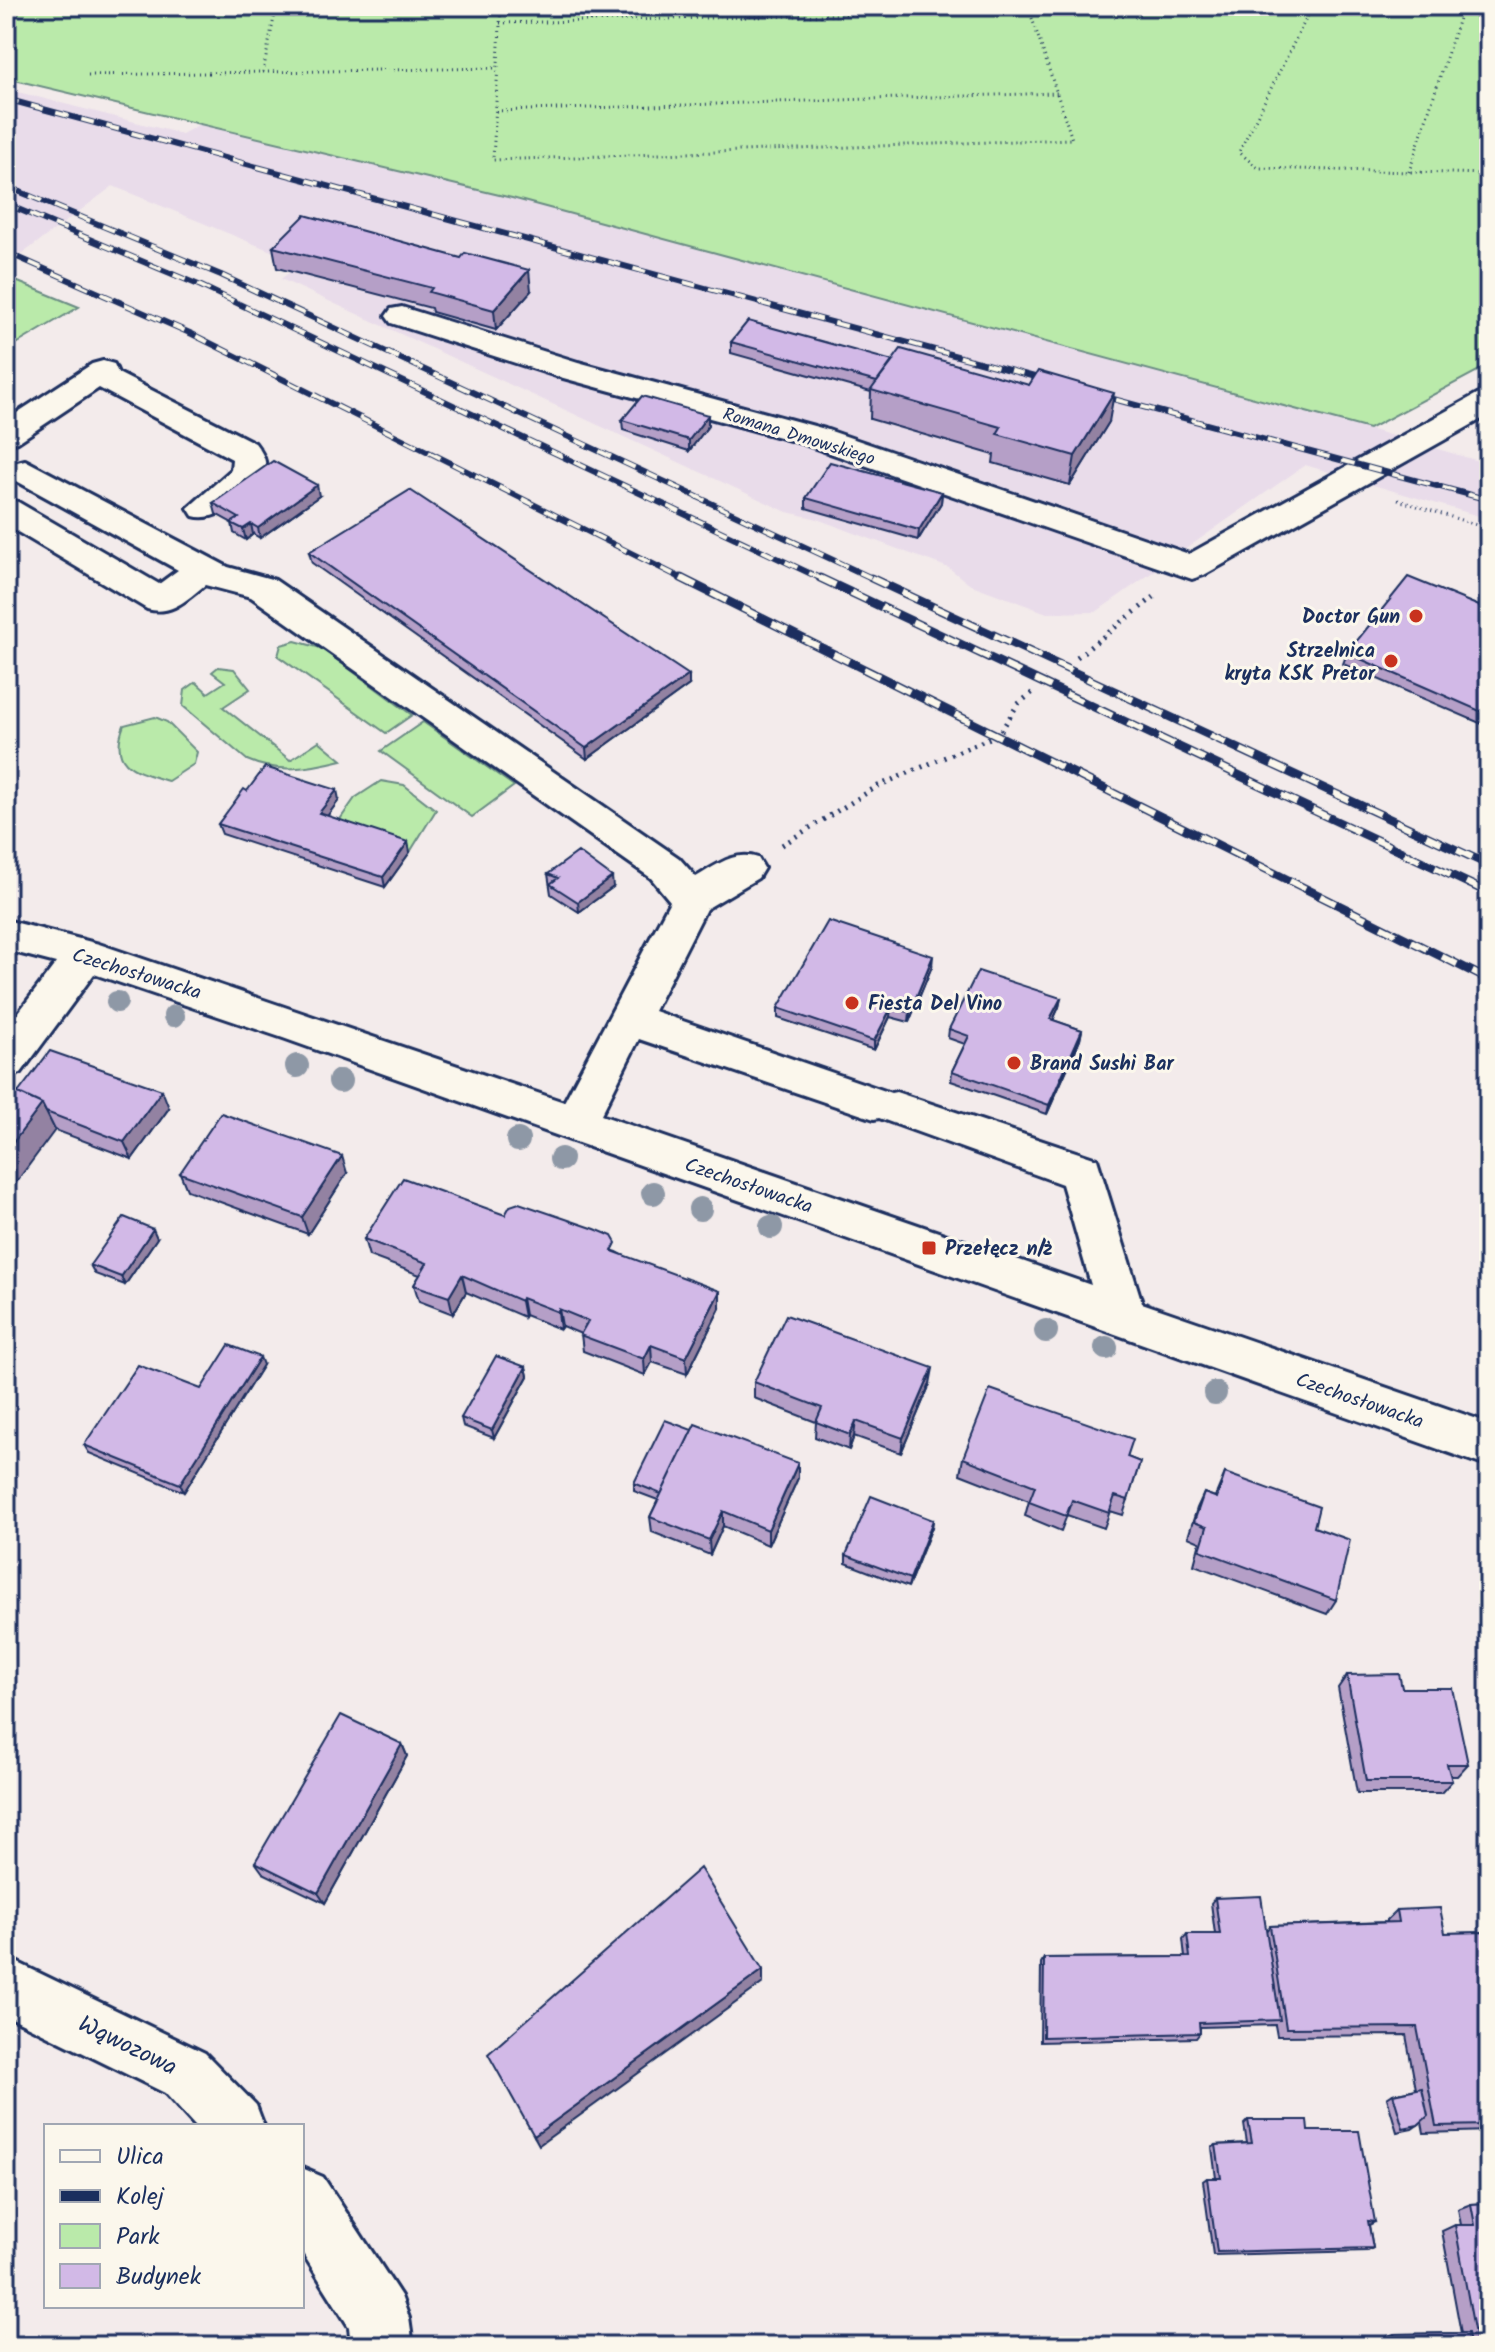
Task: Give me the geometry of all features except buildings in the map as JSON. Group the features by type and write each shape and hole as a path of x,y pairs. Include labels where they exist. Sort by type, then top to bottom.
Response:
{"street":[{"name":"Romana Dmowskiego","path":"402,316 567,369 813,436 1192,567"},
{"path":"6,435 100,373 243,450 249,458 248,474 205,508"},
{"path":"1192,567 1349,476 1489,401"},
{"path":"25,471 216,576 263,588 665,868 691,899"},
{"path":"6,510 160,601 203,569"},
{"path":"575,1123 691,899 744,868"},
{"name":"Czechosłowacka","path":"6,935 85,955 575,1123 1489,1445"},
{"path":"6,1061 85,955"},
{"path":"629,1019 1081,1172 1123,1317"},
{"name":"Wąwozowa","path":"6,1985 185,2073 233,2124"},
{"path":"304,2201 379,2318 382,2346"}],"path":[{"path":"501,6 493,160 1072,139 1028,6"},
{"path":"1409,172 1463,6"},
{"path":"1312,7 1239,152 1258,168 1489,174"},
{"path":"263,72 275,13"},
{"path":"500,23 873,14"},
{"path":"88,75 498,68"},
{"path":"496,111 1057,93"},
{"path":"1349,476 1374,493 1489,529"},
{"path":"1077,657 1192,567"},
{"path":"744,868 878,786 999,734 1018,704 1033,692"}],"shaded area":[{"path":"6,89 182,134 200,124 512,198 1369,429 1489,464 1489,519 1305,465 1096,612 1047,613 969,584 949,568 814,518 787,512 281,279 291,271 277,268 286,257 113,186 6,266"}],"green space":[{"path":"6,6 1489,6 1489,365 1369,429 512,198 6,78"},
{"path":"6,277 79,307 6,350"},
{"path":"295,641 321,648 412,715 386,733 278,656 281,645"},
{"path":"218,667 234,669 250,689 223,707 290,760 319,741 342,760 282,768 247,760 183,706 185,690 196,682 208,693 225,682 212,672"},
{"path":"155,717 167,722 197,752 194,764 168,781 128,765 120,750 124,725"},
{"path":"423,722 514,786 472,817 381,751"},
{"path":"381,781 404,785 436,810 410,852 334,828 355,798"}],"railway":[{"path":"6,99 1057,383"},
{"path":"6,186 221,275 876,580"},
{"path":"6,204 201,286 824,580"},
{"path":"6,252 192,334 685,580"},
{"path":"1091,393 1489,500"},
{"path":"681,578 1489,980"},
{"path":"820,578 1489,893"},
{"path":"871,578 1489,865"}],"place":[{"name":"Doctor Gun","path":"1416,616"},
{"name":"Strzelnica kryta KSK Pretor","path":"1391,661"},
{"name":"Fiesta Del Vino","path":"852,1003"},
{"name":"Brand Sushi Bar","path":"1014,1063"},
{"name":"Przełęcz n/ż","path":"929,1248"}]}
